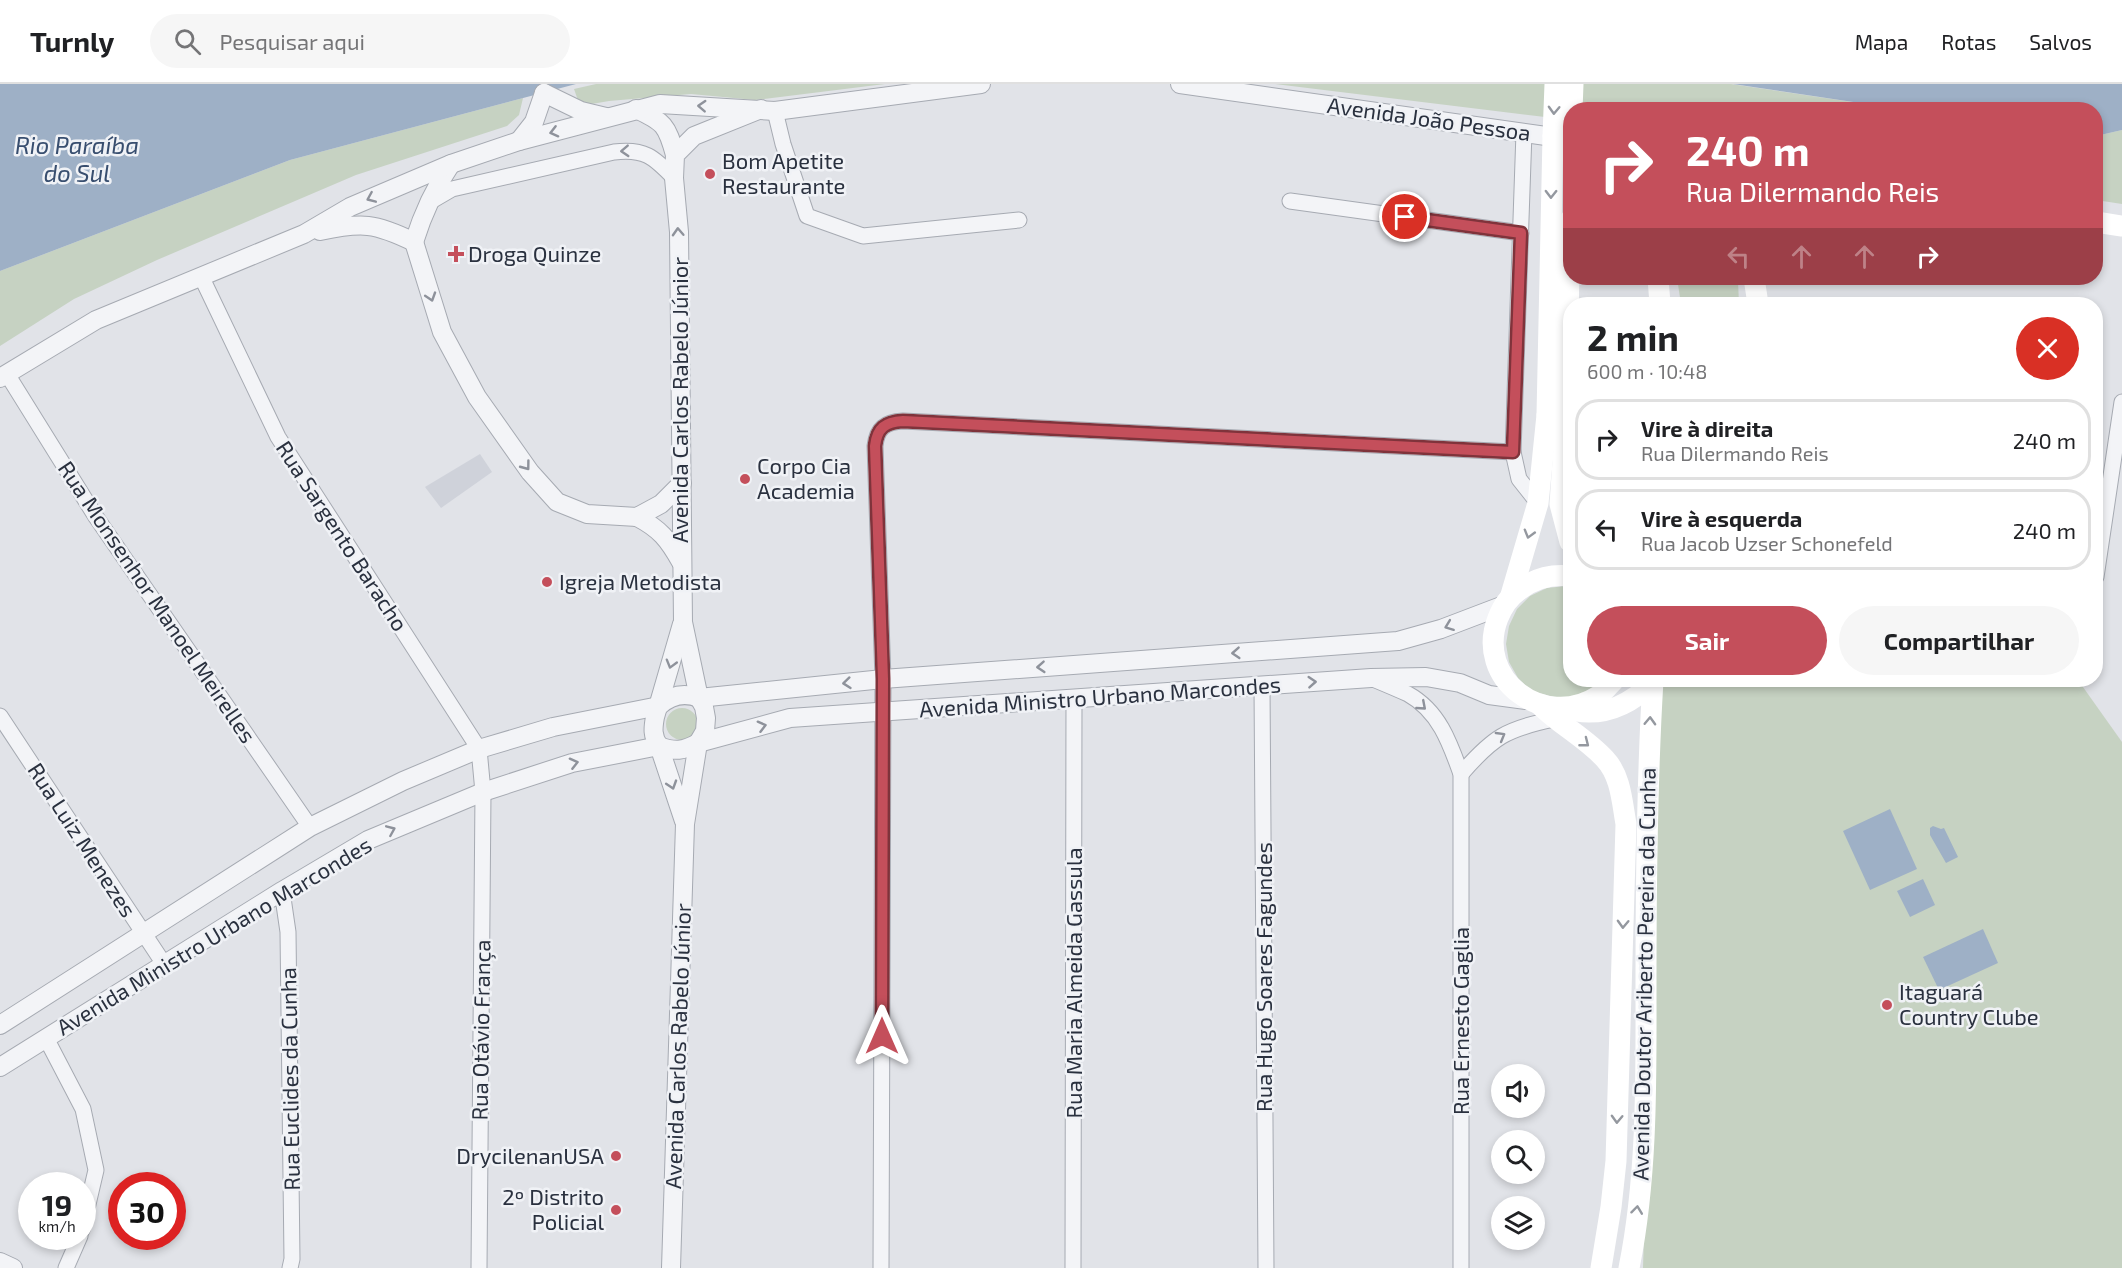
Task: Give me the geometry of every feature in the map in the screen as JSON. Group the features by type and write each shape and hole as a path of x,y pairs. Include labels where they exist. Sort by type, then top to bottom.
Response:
{"main road":[{"path":"1555,84 1562,137 1556,417 1562,472 1560,504 1563,515"},
{"path":"1572,102 1573,84"},
{"path":"2103,223 2122,226"},
{"path":"1508,600 1538,502 1556,417 1563,318"},
{"path":"1508,600 1532,580 1563,573"},
{"name":"Avenida Doutor Ariberto Pereira da Cunha","path":"1508,600 1494,630 1495,657 1506,682 1544,708 1606,759 1620,786 1626,824 1616,1161 1601,1268"},
{"path":"1544,708 1578,706 1599,695 1607,687"},
{"path":"1544,708 1589,713 1620,707 1637,697 1647,687"},
{"name":"Avenida Doutor Ariberto Pereira da Cunha","path":"1629,1268 1641,1165 1646,1071 1647,829 1653,687"}],"street":[{"path":"4,376 96,320 304,234 350,207 451,164 519,141 660,104 768,110 981,84"},
{"name":"Avenida João Pessoa","path":"1180,84 1562,137"},
{"path":"519,141 534,122 542,88 581,111 611,118"},
{"path":"636,109 658,119 670,136 675,154 674,178"},
{"path":"675,154 694,136 768,110"},
{"path":"768,110 783,144 807,216 863,236 1019,220"},
{"path":"1524,132 1513,452 1519,479 1538,502"},
{"path":"428,203 452,189 623,151 633,150 656,160 674,178"},
{"path":"451,164 434,190 414,242 442,332 477,397 530,472 557,502 587,514 637,517 657,528 671,544 682,563"},
{"name":"Avenida Carlos Rabelo Júnior","path":"671,1268 685,824 698,743 705,731 706,718 704,706 699,698 683,622 679,232 674,178"},
{"path":"1290,201 1521,233"},
{"path":"304,234 343,226 366,225 387,229 414,242"},
{"name":"Rua Sargento Baracho","path":"201,276 278,437 479,749 483,792"},
{"name":"Rua Monsenhor Manoel Meirelles","path":"4,376 96,517 310,828"},
{"path":"2103,530 2122,402"},
{"path":"881,1268 883,679 875,446 876,436 882,426 891,422 903,421 1513,452"},
{"path":"637,517 661,504 682,483"},
{"name":"Avenida Ministro Urbano Marcondes","path":"0,1025 310,828 403,781 479,749 553,727 659,706 666,699 679,695 689,694 699,698 883,679 1398,640 1441,629 1508,600"},
{"name":"Avenida Carlos Rabelo Júnior","path":"683,622 653,729 654,738 659,746 685,824"},
{"name":"Avenida Ministro Urbano Marcondes","path":"0,1067 368,840 483,792 572,763 659,746 671,751 684,750 698,743 790,718 1371,678 1426,676 1460,683 1489,695 1544,708"},
{"path":"1371,678 1410,695 1437,719 1461,774 1478,754 1501,735 1529,724 1544,708"},
{"name":"Rua Hugo Soares Fagundes","path":"1262,686 1266,1268"},
{"name":"Rua Maria Almeida Gassula","path":"1073,1268 1074,699"},
{"name":"Rua Luiz Menezes","path":"0,716 164,964"},
{"name":"Rua Ernesto Gaglia","path":"1461,774 1461,1268"},
{"name":"Rua Otávio França","path":"479,1268 483,792"},
{"name":"Rua Euclides da Cunha","path":"282,891 288,932 292,1259 290,1268"},
{"path":"46,1038 83,1109 96,1172"},
{"path":"66,1268 74,1250"},
{"path":"0,1262 13,1268"}],"shaded area":[{"path":"480,454 492,472 441,508 425,487"}],"green space":[{"path":"596,84 885,84 755,100 691,94 609,101 580,106 574,89"},
{"path":"1275,84 1731,84 1853,102 1563,102 1563,119"},
{"path":"523,98 519,115 507,126 356,175 157,260 74,299 0,346 0,271 290,160"},
{"path":"2122,130 2122,204 2103,201 2103,134"},
{"path":"1678,285 1738,285 1739,297 1680,297"},
{"path":"1563,586 1563,687 1598,687 1566,700 1531,691 1518,678 1509,662 1506,644 1509,626 1517,609 1530,596 1547,588"},
{"name":"Itaguará Country Clube","path":"1661,687 2083,687 2122,742 2122,1268 1643,1268"},
{"path":"682,708 693,713 698,724 693,735 682,740 671,735 666,724 671,713"}],"water":[{"name":"Rio Paraíba do Sul","path":"0,84 576,84 290,160 0,271"},
{"path":"1733,84 2122,84 2122,130 2103,134 2103,102 1853,102"},
{"path":"1890,809 1917,869 1870,890 1843,831"},
{"path":"1933,826 1944,828 1958,857 1946,863 1930,835 1930,828"},
{"path":"1923,879 1935,905 1910,917 1897,891"},
{"path":"1983,929 1998,963 1939,990 1923,957"}],"place":[{"name":"Bom Apetite Restaurante","path":"710,174"},
{"name":"Droga Quinze","path":"456,254"},
{"name":"Corpo Cia Academia","path":"745,479"},
{"name":"Igreja Metodista","path":"547,582"},
{"name":"Itaguará Country Clube","path":"1887,1005"},
{"name":"DrycilenanUSA","path":"616,1156"},
{"name":"2º Distrito Policial","path":"616,1210"}],"route":[{"path":"882,1036 883,679 875,446 876,436 882,426 891,422 903,421 1513,452 1521,233 1405,217"}]}
